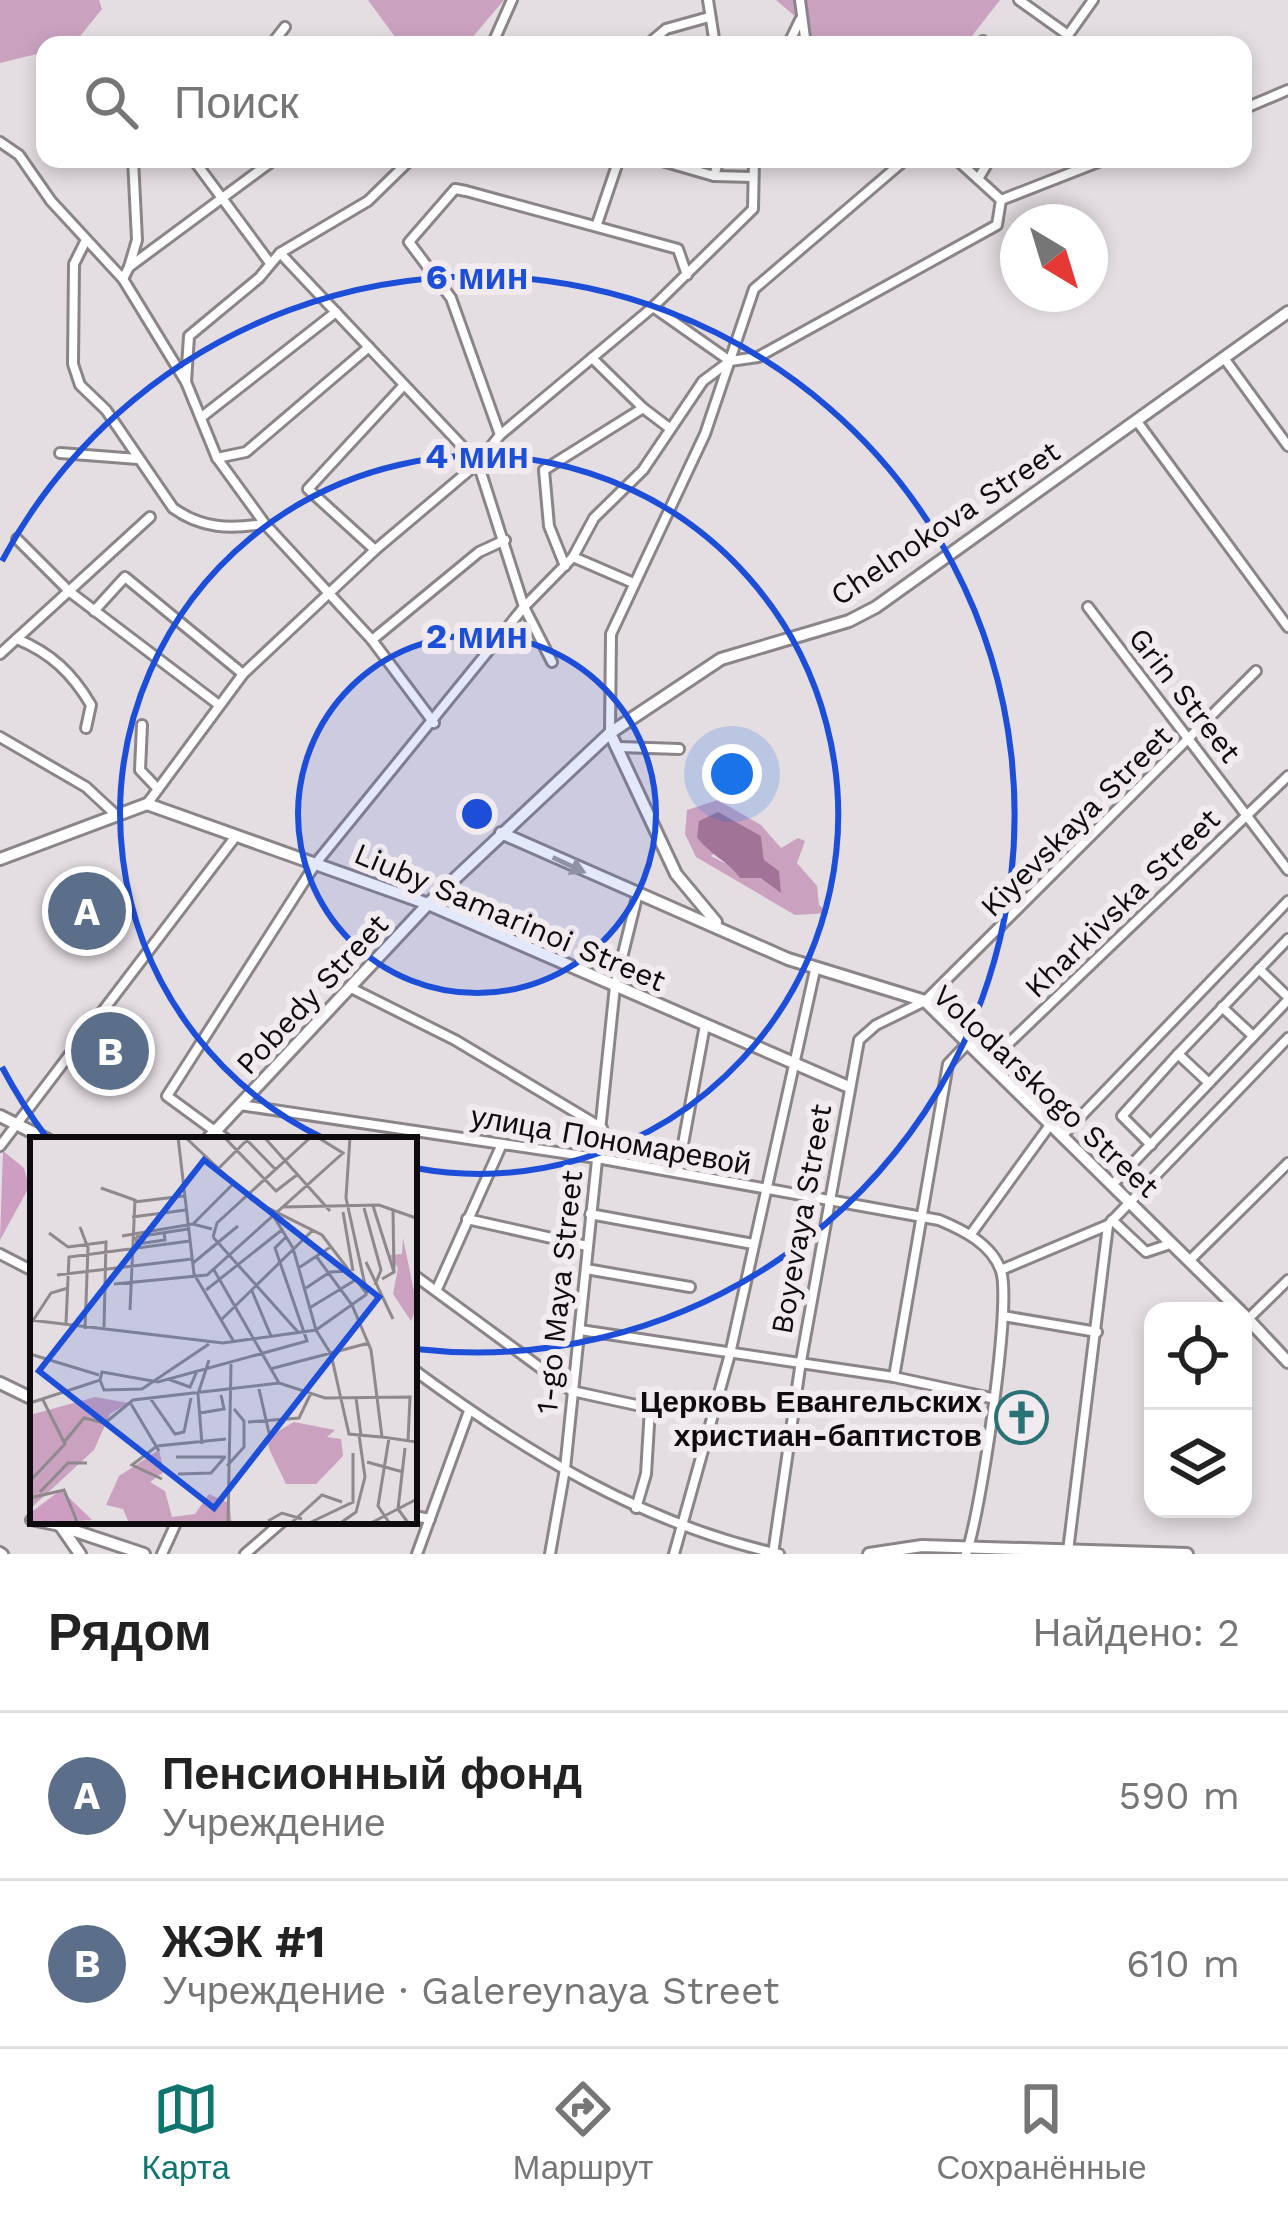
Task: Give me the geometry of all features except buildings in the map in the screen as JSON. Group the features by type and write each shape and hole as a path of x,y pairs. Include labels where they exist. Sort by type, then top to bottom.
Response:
{"main road":[{"name":"Chelnokova Street","path":"610,734 721,658 849,622 876,607 1288,311"},
{"name":"Volodarskogo Street","path":"610,734 676,874 723,928"},
{"name":"Pobedy Street","path":"211,1136 428,904 610,734"},
{"name":"Liuby Samarinoi Street","path":"147,804 428,904 849,1087"},
{"path":"0,859 147,804"},
{"name":"Volodarskogo Street","path":"501,833 815,970 925,1001 1231,1302"},
{"path":"0,1116 41,1137"},
{"name":"Volodarskogo Street","path":"1252,1323 1288,1362"},
{"path":"0,1383 30,1398"},
{"path":"62,1524 87,1554"},
{"path":"63,1524 144,1554"},
{"path":"84,1535 87,1554"},
{"path":"87,1554 103,1541"},
{"path":"868,1554 922,1546 967,1552 1187,1554"}],"street":[{"path":"496,36 512,0"},
{"path":"708,0 713,36"},
{"path":"800,0 804,36"},
{"path":"1019,0 1068,34 1093,0"},
{"path":"658,36 709,16"},
{"path":"792,36 800,20"},
{"path":"278,36 285,27"},
{"path":"1252,105 1288,90"},
{"path":"0,142 19,155 123,279 186,382 217,458 265,524 332,592 434,723"},
{"path":"123,279 137,240 133,168"},
{"path":"200,168 271,264"},
{"path":"129,267 264,168"},
{"path":"186,382 189,336 280,253 368,201 402,168"},
{"path":"597,224 616,168"},
{"path":"686,168 714,176 753,177"},
{"path":"714,176 716,168"},
{"path":"147,804 243,674 375,550 478,463 500,435 687,276 753,209 754,168"},
{"path":"610,734 608,659 631,582 704,434 754,289 895,168"},
{"path":"211,1136 167,1096 316,863 524,607 574,556 594,518 643,470 703,381 730,361 758,357 998,225 1000,200 966,168"},
{"path":"978,178 984,168"},
{"path":"1000,200 1083,168"},
{"path":"500,435 451,298 409,242 454,189 678,249 687,276"},
{"path":"86,240 74,264 73,364 80,385 106,410 173,508 188,519 229,530 265,524"},
{"path":"280,253 478,463 524,607 552,662"},
{"path":"653,307 730,361"},
{"path":"203,416 336,312"},
{"path":"217,458 246,452 369,347"},
{"path":"592,358 668,427"},
{"path":"1224,358 1288,446"},
{"path":"375,550 359,530 308,489 404,385"},
{"path":"565,566 549,526 544,470 644,408"},
{"path":"1136,421 1288,627"},
{"path":"60,453 140,459"},
{"path":"0,654 150,517"},
{"path":"17,539 70,592 219,705"},
{"path":"372,640 479,553 506,540"},
{"path":"574,556 631,582"},
{"path":"94,611 125,577 243,674"},
{"name":"Grin Street","path":"1088,607 1288,870"},
{"path":"17,639 49,652 84,693 92,705 86,728"},
{"name":"Kiyevskaya Street","path":"925,1001 1192,740 1256,671"},
{"path":"142,725 140,770 158,789"},
{"path":"0,737 86,787 115,814"},
{"path":"619,746 679,749"},
{"name":"Kharkivska Street","path":"988,1063 1288,776"},
{"path":"0,1146 236,836"},
{"name":"1-go Maya Street","path":"550,1554 565,1469 615,986 638,893"},
{"path":"1062,1136 1288,901"},
{"path":"1151,1144 1122,1116 1288,939"},
{"path":"1112,1185 1288,999 1258,969"},
{"path":"674,1554 730,1354 815,970"},
{"path":"352,988 454,1040 602,1128"},
{"name":"Boyevaya Street","path":"772,1553 801,1361 860,1040 876,1025 925,1001"},
{"path":"1222,1007 1253,1036"},
{"path":"678,1172 705,1025"},
{"path":"1001,1270 1110,1223 1288,1038"},
{"path":"894,1377 948,1064 968,1043"},
{"path":"1178,1054 1209,1083"},
{"name":"улица Пономаревой","path":"240,1105 597,1157 765,1191 831,1199 971,1234"},
{"path":"967,1552 1003,1316 1001,1270 971,1234 1050,1125"},
{"path":"437,1289 502,1144"},
{"path":"1189,1262 1288,1162"},
{"path":"590,1214 753,1244"},
{"path":"467,1220 587,1246"},
{"path":"1110,1223 1146,1252 1170,1244"},
{"path":"1068,1551 1110,1223"},
{"path":"0,1254 30,1269"},
{"path":"586,1269 690,1287"},
{"path":"417,1277 572,1391 650,1408 646,1474 636,1508"},
{"path":"1252,1308 1288,1280"},
{"path":"1003,1316 1097,1332"},
{"path":"580,1330 801,1361 991,1398"},
{"path":"417,1372 470,1411 636,1508 680,1528 772,1553"},
{"path":"417,1554 470,1411"},
{"path":"417,1517 430,1520"},
{"path":"162,1554 175,1524"},
{"path":"245,1554 280,1524"}],"shaded area":[{"path":"0,0 99,0 102,9 80,36 36,36 36,54 0,63"},
{"path":"368,0 504,0 474,36 394,36"},
{"path":"776,0 1000,0 972,36 805,36 803,23"},
{"path":"718,800 761,825 781,848 798,838 805,841 797,863 817,886 819,905 829,913 795,915 696,857 685,834 687,810","holes":["745,831 761,836 764,860 780,892 759,878 740,878 732,867 711,856"]},
{"path":"718,812 761,836 764,860 779,871 781,893 760,878 740,878 697,837 699,821"},
{"path":"3,1151 24,1168 29,1187 0,1240"}],"place":[{"name":"Пенсионный фонд","path":"87,911"},
{"name":"ЖЭК #1","path":"110,1051"},
{"name":"Церковь Евангельских христиан-баптистов","path":"1021,1418"}]}
